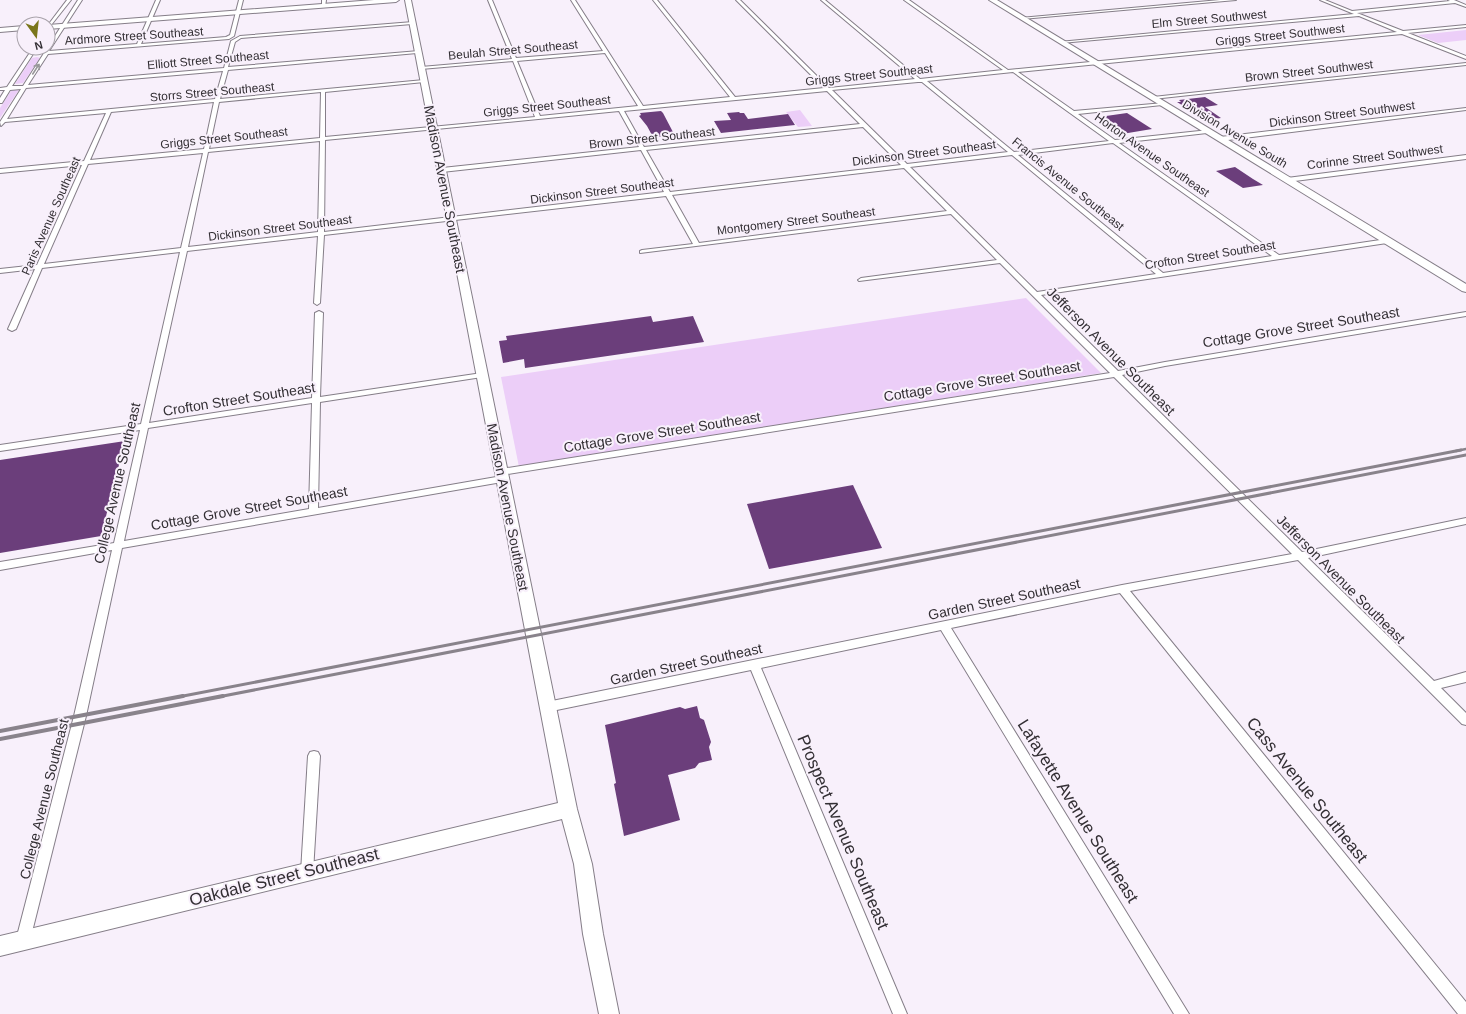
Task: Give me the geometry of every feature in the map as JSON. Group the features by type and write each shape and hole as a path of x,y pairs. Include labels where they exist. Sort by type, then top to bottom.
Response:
{"main road":[{"name":"Division Avenue South","path":"992,0 1466,289"}],"street":[{"path":"56,17 69,0"},
{"path":"56,39 80,0"},
{"path":"138,46 158,0"},
{"path":"239,12 242,0"},
{"path":"56,26 239,12 324,3 396,0"},
{"name":"Madison Avenue Southeast","path":"408,0 434,127 450,220 547,707 568,809 583,864 593,934 608,1014"},
{"path":"490,0 538,118"},
{"path":"573,0 641,107"},
{"path":"656,0 734,99"},
{"name":"Jefferson Avenue Southeast","path":"738,0 1466,720"},
{"name":"Francis Avenue Southeast","path":"823,0 1162,275"},
{"path":"906,0 1008,72"},
{"path":"1022,18 1234,0"},
{"path":"1322,0 1466,58"},
{"path":"1449,0 1466,6"},
{"path":"1350,12 1455,2"},
{"name":"Ardmore Street Southeast","path":"56,52 223,39 232,36 239,12"},
{"name":"Elm Street Southwest","path":"1061,42 1359,15"},
{"name":"College Avenue Southeast","path":"23,940 80,716 216,101 233,40 240,37 412,23"},
{"name":"Griggs Street Southwest","path":"1096,63 1466,26"},
{"path":"0,30 16,29"},
{"name":"Elliott Street Southeast","path":"0,89 418,52"},
{"name":"Beulah Street Southeast","path":"421,68 606,52"},
{"path":"0,102 30,56"},
{"path":"1,123 45,56"},
{"name":"Griggs Street Southeast","path":"0,171 434,127 830,90 1096,63"},
{"name":"Brown Street Southwest","path":"1154,98 1466,64"},
{"name":"Horton Avenue Southeast","path":"1014,71 1277,257"},
{"name":"Storrs Street Southeast","path":"1,123 109,111 323,92 424,81"},
{"path":"317,303 321,234 323,92"},
{"path":"1073,113 1162,104"},
{"path":"620,109 697,245"},
{"name":"Dickinson Street Southwest","path":"1220,139 1466,109"},
{"name":"Paris Avenue Southeast","path":"12,329 109,111"},
{"name":"Brown Street Southeast","path":"442,170 864,125"},
{"name":"Dickinson Street Southeast","path":"0,272 1207,131"},
{"name":"Corinne Street Southwest","path":"1287,180 1466,157"},
{"name":"Montgomery Street Southeast","path":"642,252 952,212"},
{"name":"Crofton Street Southeast","path":"1036,294 1387,241"},
{"path":"861,280 1002,261"},
{"path":"314,511 319,312"},
{"name":"Cottage Grove Street Southeast","path":"0,566 314,511 502,476 1466,314"},
{"name":"Crofton Street Southeast","path":"0,448 482,375"},
{"name":"Garden Street Southeast","path":"547,707 1122,589 1300,556 1466,521"},
{"name":"Cass Avenue Southeast","path":"1122,589 1466,1013"},
{"name":"Lafayette Avenue Southeast","path":"944,626 1182,1014"},
{"name":"Prospect Avenue Southeast","path":"754,664 900,1014"},
{"path":"1432,686 1466,677"},
{"path":"307,872 314,756"},
{"name":"Oakdale Street Southeast","path":"0,946 568,809"}],"shaded area":[{"path":"1466,30 1466,40 1438,43 1418,35"},
{"path":"32,58 40,58 23,83 15,84"},
{"path":"19,90 0,118 0,108 11,91"},
{"path":"800,110 812,126 798,127 786,112"},
{"path":"1026,298 1101,373 519,467 501,377"}],"building":[{"path":"1205,97 1218,105 1205,107 1221,118 1206,120 1177,102 1181,102 1179,100"},
{"path":"661,111 674,134 670,134 671,136 653,137 639,116 641,115 640,113"},
{"path":"727,113 744,113 748,119 788,114 795,125 721,133 714,121 731,120"},
{"path":"1127,113 1152,129 1122,134 1099,117"},
{"path":"1235,167 1263,185 1243,188 1216,171"},
{"path":"651,316 653,322 693,316 704,342 525,368 524,359 503,363 499,341 507,340 506,336"},
{"path":"125,441 101,536 0,553 0,460"},
{"path":"853,485 882,548 769,569 747,504"},
{"path":"697,706 700,718 704,720 711,742 709,747 712,760 699,763 695,768 668,775 680,820 624,836 605,725 680,707 685,709"}],"railway":[{"path":"1461,450 1466,449"},
{"path":"178,697 1461,450"},
{"path":"1456,451 1461,450"},
{"path":"218,697 1466,455"},
{"path":"0,731 183,696"},
{"path":"0,739 223,696"}]}
